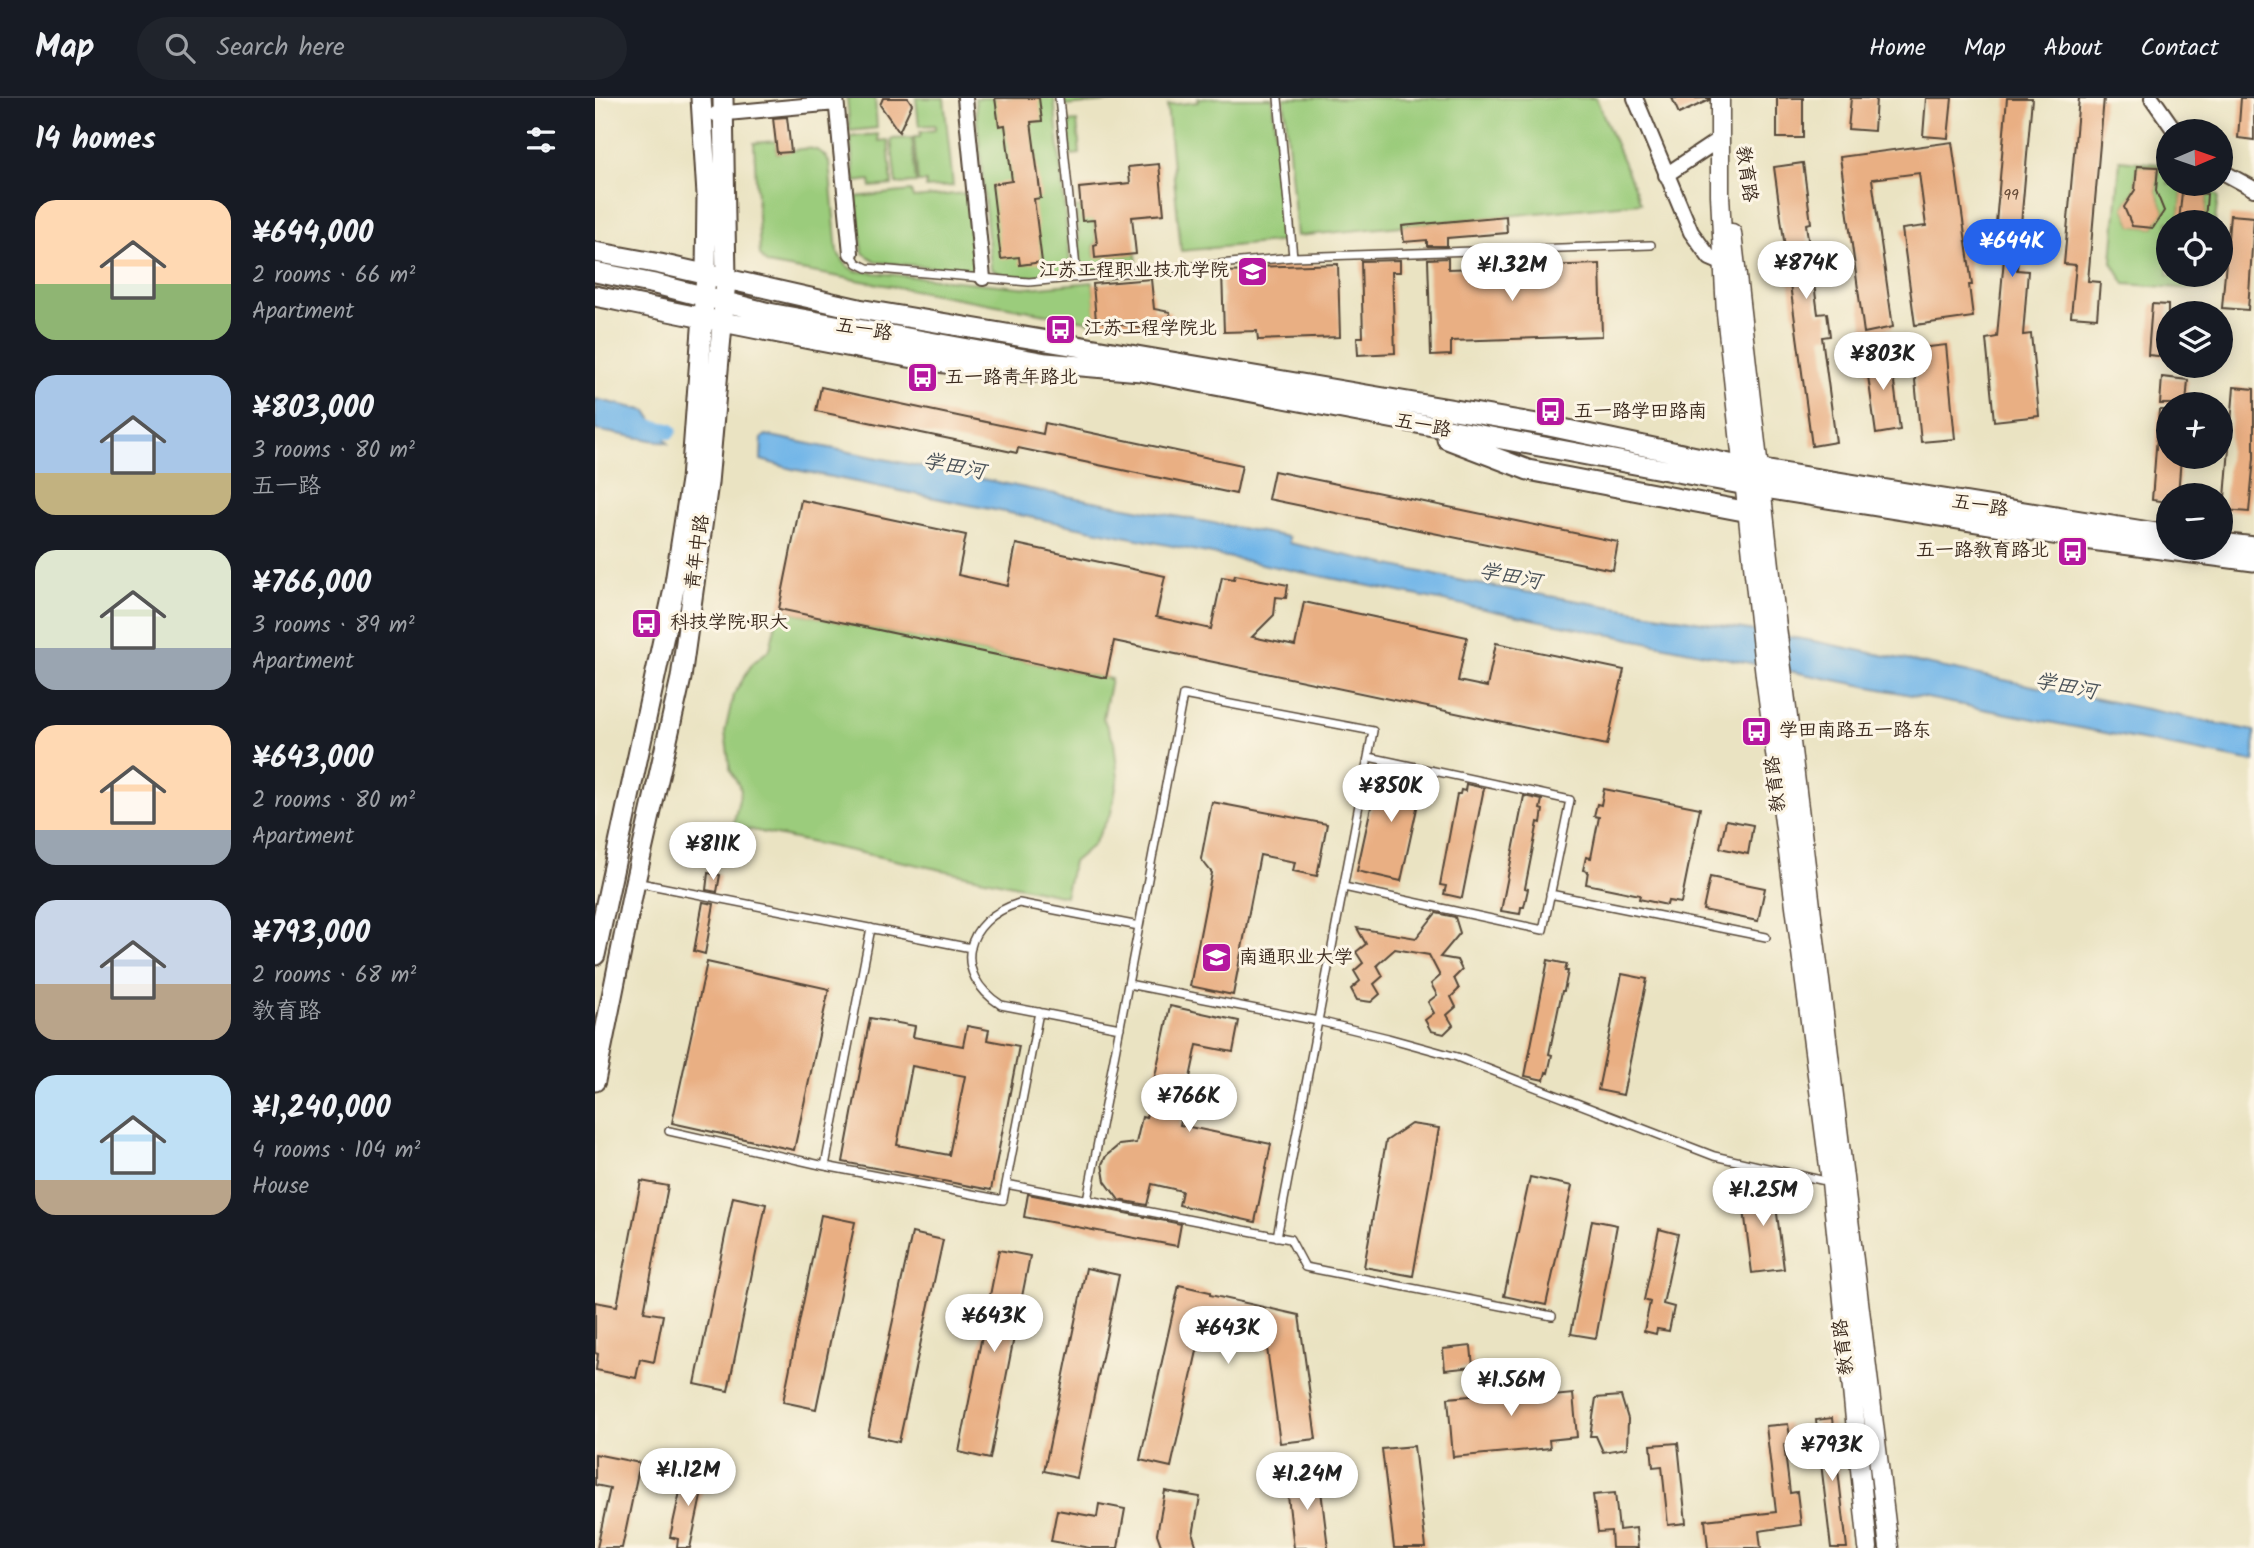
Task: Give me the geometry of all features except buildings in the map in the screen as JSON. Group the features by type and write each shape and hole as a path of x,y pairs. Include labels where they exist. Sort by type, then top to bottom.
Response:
{"main road":[{"name":"青年中路","path":"595,955 598,928 674,589 713,321 724,302 724,106"},
{"name":"青年中路","path":"595,1081 635,882 681,678 708,483 713,321 705,296 707,195 702,107"},
{"name":"五一路","path":"595,252 859,309 1549,426 1753,478 2156,533"},
{"name":"五一路","path":"595,272 769,313 1046,363 1141,371 1403,422 1753,478 2084,538 2254,561"},
{"path":"595,296 713,321 984,370 1141,371"},
{"path":"1403,422 1528,470 1749,512"},
{"path":"2233,544 2254,547"}],"street":[{"path":"965,98 983,278"},
{"path":"1635,98 1691,232 1710,258 1724,264"},
{"path":"1666,175 1720,139 1720,98"},
{"path":"2152,98 2167,119"},
{"path":"702,107 836,101 851,253"},
{"name":"教育路","path":"1720,139 1726,313 1753,478 1749,512 1769,625 1785,680 1838,1182 1868,1548"},
{"name":"教育路","path":"1720,139 1737,269 1753,478 1769,625 1765,676 1889,1548"},
{"path":"2233,178 2254,189"}],"lane":[{"path":"1059,98 1077,278"},
{"path":"1278,98 1293,257"},
{"path":"851,253 857,263 867,268 1029,282 1293,257 1651,245"},
{"path":"1087,1200 1183,695 1373,732 1277,1237"},
{"path":"1344,887 1543,930 1570,800 1369,757"},
{"path":"635,882 971,948"},
{"path":"1550,894 1766,937"},
{"path":"1120,1028 1001,1005 986,996 976,982 971,965 971,948 977,932 987,918 1002,908 1019,903 1139,926"},
{"path":"825,1166 871,928"},
{"path":"1128,985 1318,1021 1457,1057 1714,1156 1838,1182"},
{"path":"670,1131 825,1166 1003,1200 1039,1012"},
{"path":"1006,1184 1290,1239 1305,1267 1552,1316"}],"green space":[{"path":"847,98 875,98 877,128 850,131"},
{"path":"916,98 944,98 953,186 926,188 926,182 918,182 914,137 920,137 920,132 935,130 935,125 919,126"},
{"path":"975,98 1054,98 1071,273 1018,276 1007,275 991,268"},
{"path":"1065,98 1134,98 1134,99 1066,106"},
{"path":"1198,98 1272,98 1286,241 1181,251 1167,105 1198,102"},
{"path":"1284,98 1596,98 1641,203 1297,236"},
{"path":"1077,121 1080,154 1071,155 1068,122"},
{"path":"878,134 879,141 888,140 892,185 871,187 870,180 855,182 850,137"},
{"path":"912,138 916,183 896,184 891,139"},
{"path":"776,141 777,153 812,149 824,155 829,162 837,252 847,266 855,271 1029,288 1093,282 1097,323 767,264 760,255 754,143"},
{"path":"2120,160 2156,164 2156,167 2137,166 2135,190 2124,207 2132,226 2153,228 2156,223 2156,286 2125,284 2112,262"},
{"path":"911,191 913,198 966,193 974,271 877,262 863,253 856,197"},
{"path":"2158,196 2182,196 2180,210 2164,210"},
{"path":"2207,196 2218,196 2216,210 2206,210"},
{"path":"1081,207 1094,220 1097,244 1094,245 1095,257 1136,254 1137,266 1082,272 1076,208"},
{"path":"2166,287 2208,287 2208,290"},
{"path":"779,609 1111,679 1103,718 1114,742 1118,778 1111,813 1093,845 1073,862 1065,896 733,826 741,790 730,769 725,732 733,696 752,664 770,649"}],"water":[{"path":"595,399 647,411 668,443 595,430"},
{"path":"766,435 1050,493 1289,537 1289,543 1467,582 1813,641 2254,731 2254,762 1814,676 792,469 761,460 762,438"}],"waterway":[{"name":"学田河","path":"639,425 669,431"}],"place":[{"name":"江苏工程职业技术学院","path":"1252,271"},
{"name":"江苏工程学院北","path":"1061,329"},
{"name":"五一路青年路北","path":"922,378"},
{"name":"五一路学田路南","path":"1551,412"},
{"name":"五一路教育路北","path":"2072,551"},
{"name":"科技学院·职大","path":"647,623"},
{"name":"学田南路五一路东","path":"1756,731"},
{"name":"南通职业大学","path":"1216,958"}]}
